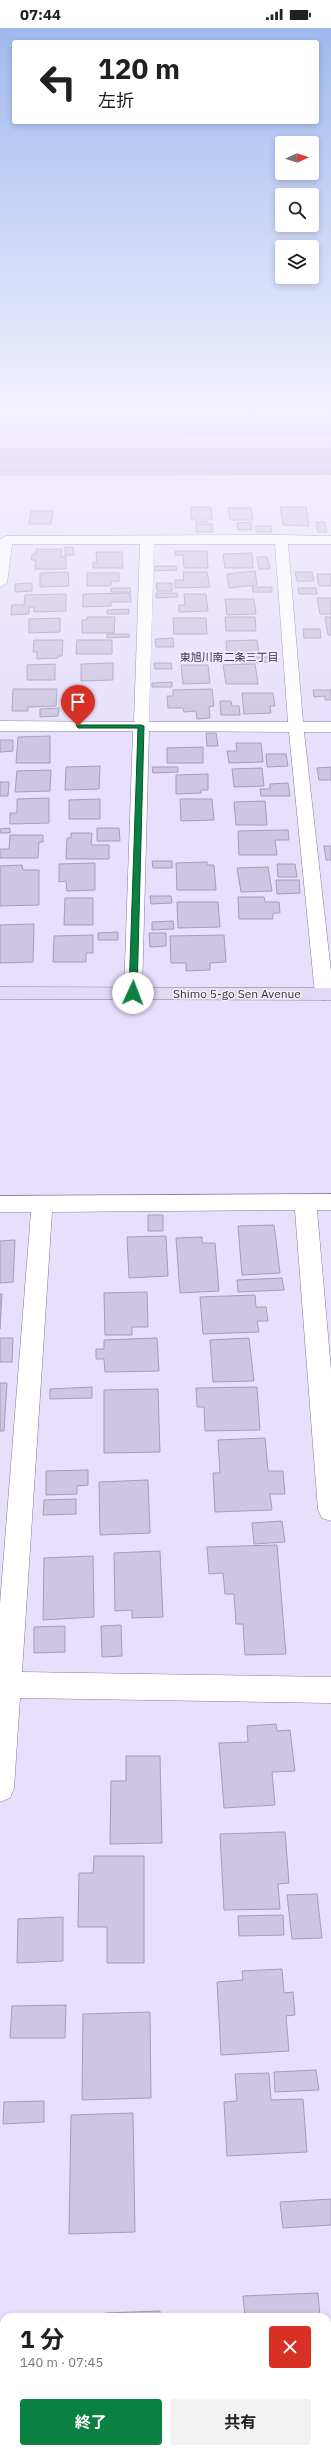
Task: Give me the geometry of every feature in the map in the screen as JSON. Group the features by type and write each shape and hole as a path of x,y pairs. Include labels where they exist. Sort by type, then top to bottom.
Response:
{"street":[{"path":"281,539 296,727 327,994"},
{"path":"0,583 6,540 331,540"},
{"path":"133,993 147,540"},
{"path":"0,726 331,727"},
{"name":"Shimo 5-go Sen Avenue","path":"0,993 327,994"},
{"path":"305,1202 331,1510"},
{"path":"0,1204 331,1202"},
{"path":"0,1788 4,1685 42,1204"},
{"path":"4,1685 331,1690"}],"building":[{"path":"29,522 51,522 51,524 29,524"},
{"path":"251,522 252,530 238,530 237,523"},
{"path":"283,522 308,522 309,526 283,525"},
{"path":"316,522 325,522 327,532 318,532"},
{"path":"196,524 212,524 213,532 196,532"},
{"path":"256,526 271,526 272,532 256,532"},
{"path":"65,547 73,547 74,555 65,555"},
{"path":"36,549 62,549 61,557 66,556 66,569 35,569 36,560 31,560 32,554 36,554"},
{"path":"175,551 207,551 208,568 184,568 183,555 175,555"},
{"path":"96,552 122,552 123,568 93,568 93,562 97,562"},
{"path":"252,553 253,568 225,568 223,554"},
{"path":"257,557 267,557 270,569 259,569"},
{"path":"155,566 176,566 177,570 155,571"},
{"path":"255,571 257,585 229,588 227,574"},
{"path":"68,572 69,586 40,587 40,573"},
{"path":"183,572 207,572 210,587 175,588 175,580 184,580"},
{"path":"295,572 312,572 314,581 297,581"},
{"path":"87,573 119,573 119,581 111,581 111,586 87,586"},
{"path":"317,574 331,574 331,586 319,586"},
{"path":"32,583 32,591 15,592 15,584"},
{"path":"156,583 172,583 172,591 157,591"},
{"path":"252,587 272,587 272,592 253,592"},
{"path":"111,588 130,588 131,592 111,592"},
{"path":"298,588 316,588 317,594 299,594"},
{"path":"130,593 131,602 111,602 111,606 83,607 83,594"},
{"path":"156,593 177,593 178,597 156,598"},
{"path":"66,594 66,611 34,612 34,607 29,607 29,614 11,615 12,605 24,605 25,595"},
{"path":"184,594 206,594 208,611 179,612 179,605 185,605"},
{"path":"317,598 331,598 331,614 320,614"},
{"path":"225,599 254,599 256,614 227,615"},
{"path":"129,609 129,614 107,614 107,610"},
{"path":"87,617 115,617 114,633 82,633 82,620 87,620"},
{"path":"225,617 255,617 256,631 226,631"},
{"path":"325,617 331,617 331,635 328,635"},
{"path":"60,618 60,632 29,633 29,619"},
{"path":"173,618 206,618 207,634 174,634"},
{"path":"303,629 320,629 321,638 304,638"},
{"path":"107,634 129,634 130,637 107,638"},
{"path":"173,638 174,647 156,647 155,639"},
{"path":"34,640 63,640 62,656 58,656 58,658 37,659 37,652 33,652"},
{"path":"77,640 112,640 112,654 76,654"},
{"path":"257,640 259,653 227,654 226,641"},
{"path":"241,657 277,657 278,662 241,663"},
{"path":"113,663 113,680 81,681 81,664"},
{"path":"154,663 171,663 172,669 155,669"},
{"path":"55,664 55,680 27,680 27,665"},
{"path":"255,664 258,684 226,684 223,665"},
{"path":"181,665 208,665 210,683 183,684"},
{"path":"172,682 172,687 152,687 152,683"},
{"path":"13,689 57,689 56,706 28,707 28,711 12,711"},
{"path":"212,689 214,706 209,707 210,718 197,719 196,711 184,712 183,708 168,708 167,696 173,696 173,690"},
{"path":"313,690 331,690 331,700 325,700 325,696 314,697"},
{"path":"242,693 273,693 275,706 270,706 271,713 244,714"},
{"path":"220,701 231,701 232,706 239,706 240,715 221,715"},
{"path":"59,708 58,716 40,717 40,709"},
{"path":"206,733 216,733 218,746 207,746"},
{"path":"50,736 50,763 16,763 18,737"},
{"path":"0,740 13,740 13,751 0,752"},
{"path":"236,743 261,743 263,762 229,763 227,751 237,751"},
{"path":"203,747 203,763 167,763 167,748"},
{"path":"266,754 286,754 288,766 267,767"},
{"path":"100,766 99,789 65,790 66,767"},
{"path":"152,767 178,767 178,772 153,773"},
{"path":"331,767 331,780 319,780 317,768"},
{"path":"262,768 264,786 234,787 232,769"},
{"path":"51,770 50,791 15,792 17,771"},
{"path":"208,774 208,790 201,790 201,793 176,794 176,775"},
{"path":"0,782 9,782 8,796 0,796"},
{"path":"288,783 290,796 261,796 260,789 270,789 270,784"},
{"path":"49,798 49,823 10,824 10,813 17,813 17,799"},
{"path":"100,799 100,819 69,819 69,800"},
{"path":"180,799 212,799 214,820 181,821"},
{"path":"265,801 267,825 236,825 234,802"},
{"path":"10,828 10,833 0,833 0,829"},
{"path":"97,828 119,828 120,841 97,841"},
{"path":"288,830 289,840 275,840 277,855 239,855 238,831"},
{"path":"71,833 92,833 91,845 109,845 109,859 66,859 67,838 71,838"},
{"path":"10,835 43,835 43,842 39,842 38,858 0,858 0,849 9,849"},
{"path":"324,846 331,846 331,860 326,860"},
{"path":"152,861 172,861 172,868 153,868"},
{"path":"207,862 207,865 214,865 216,890 177,890 176,863"},
{"path":"95,863 95,890 67,891 66,881 59,882 59,864"},
{"path":"277,864 295,864 297,877 278,877"},
{"path":"22,865 23,870 39,870 39,905 0,906 0,866"},
{"path":"268,867 272,891 241,892 237,868"},
{"path":"276,880 299,880 300,893 277,894"},
{"path":"150,896 171,896 172,903 151,904"},
{"path":"238,897 264,897 265,902 279,902 280,913 273,913 273,919 239,919"},
{"path":"65,898 93,898 93,925 64,925"},
{"path":"177,902 218,902 220,927 178,928"},
{"path":"173,921 174,929 152,930 152,922"},
{"path":"34,924 33,962 0,963 0,925"},
{"path":"118,932 118,940 98,940 98,933"},
{"path":"149,933 166,933 166,946 150,947"},
{"path":"93,935 93,953 86,953 86,962 53,962 54,936"},
{"path":"224,935 226,962 210,963 210,970 186,971 186,963 171,963 170,936"},
{"path":"148,1215 163,1215 163,1231 148,1231"},
{"path":"274,1225 280,1273 242,1275 238,1226"},
{"path":"166,1236 168,1276 129,1278 127,1237"},
{"path":"202,1237 202,1243 215,1243 219,1291 180,1293 176,1238"},
{"path":"15,1240 13,1282 0,1283 0,1241"},
{"path":"282,1278 284,1290 238,1292 237,1280"},
{"path":"147,1292 148,1327 132,1327 132,1335 105,1335 104,1293"},
{"path":"0,1294 2,1294 0,1329"},
{"path":"255,1295 256,1307 266,1307 268,1321 257,1321 259,1332 203,1334 200,1297"},
{"path":"0,1338 13,1338 12,1362 0,1362"},
{"path":"157,1338 159,1371 105,1372 104,1359 96,1359 96,1349 104,1349 104,1340"},
{"path":"249,1338 254,1381 213,1382 210,1340"},
{"path":"0,1383 7,1383 4,1431 0,1431"},
{"path":"92,1387 92,1398 50,1399 50,1389"},
{"path":"257,1387 260,1430 205,1431 204,1407 197,1407 196,1388"},
{"path":"158,1389 160,1452 104,1453 104,1390"},
{"path":"265,1438 268,1471 283,1471 285,1494 270,1494 272,1510 215,1512 213,1473 220,1473 218,1440"},
{"path":"88,1470 88,1485 77,1486 77,1494 46,1495 46,1471"},
{"path":"148,1480 150,1533 100,1535 99,1482"},
{"path":"76,1499 76,1514 43,1515 44,1500"},
{"path":"282,1521 285,1542 254,1544 252,1523"},
{"path":"277,1545 286,1654 245,1655 243,1624 236,1624 234,1594 225,1594 223,1573 209,1574 207,1547"},
{"path":"160,1551 163,1617 132,1618 132,1610 115,1611 114,1553"},
{"path":"93,1556 94,1617 43,1620 44,1558"},
{"path":"121,1625 122,1656 102,1657 101,1626"},
{"path":"65,1626 65,1652 34,1653 34,1627"},
{"path":"276,1724 277,1731 290,1730 295,1771 272,1772 275,1805 224,1808 219,1743 248,1742 247,1726"},
{"path":"126,1756 160,1756 162,1843 110,1844 111,1781 126,1781"},
{"path":"285,1832 289,1883 278,1884 280,1909 224,1910 220,1834"},
{"path":"94,1856 144,1856 144,1963 107,1963 107,1927 78,1927 79,1873 93,1873"},
{"path":"317,1894 322,1938 292,1939 287,1895"},
{"path":"283,1915 284,1935 239,1936 238,1916"},
{"path":"63,1917 63,1961 17,1963 18,1919"},
{"path":"282,1969 284,1993 293,1992 295,2015 286,2016 289,2051 221,2055 217,1982 243,1980 242,1971"},
{"path":"66,2005 65,2038 10,2038 12,2006"},
{"path":"150,2012 151,2098 82,2100 83,2014"},
{"path":"316,2070 319,2090 275,2092 274,2072"},
{"path":"269,2073 271,2100 303,2099 307,2152 227,2156 224,2102 237,2101 235,2074"},
{"path":"44,2101 44,2122 3,2124 4,2102"},
{"path":"133,2113 135,2232 69,2234 71,2115"},
{"path":"331,2199 331,2225 283,2228 280,2202"},
{"path":"318,2293 320,2313 245,2313 243,2296"},
{"path":"160,2311 160,2313 105,2313"}],"district":[{"name":"東旭川南二条三丁目","path":"229,657"}],"route":[{"path":"78,726 141,726 133,993"}]}
